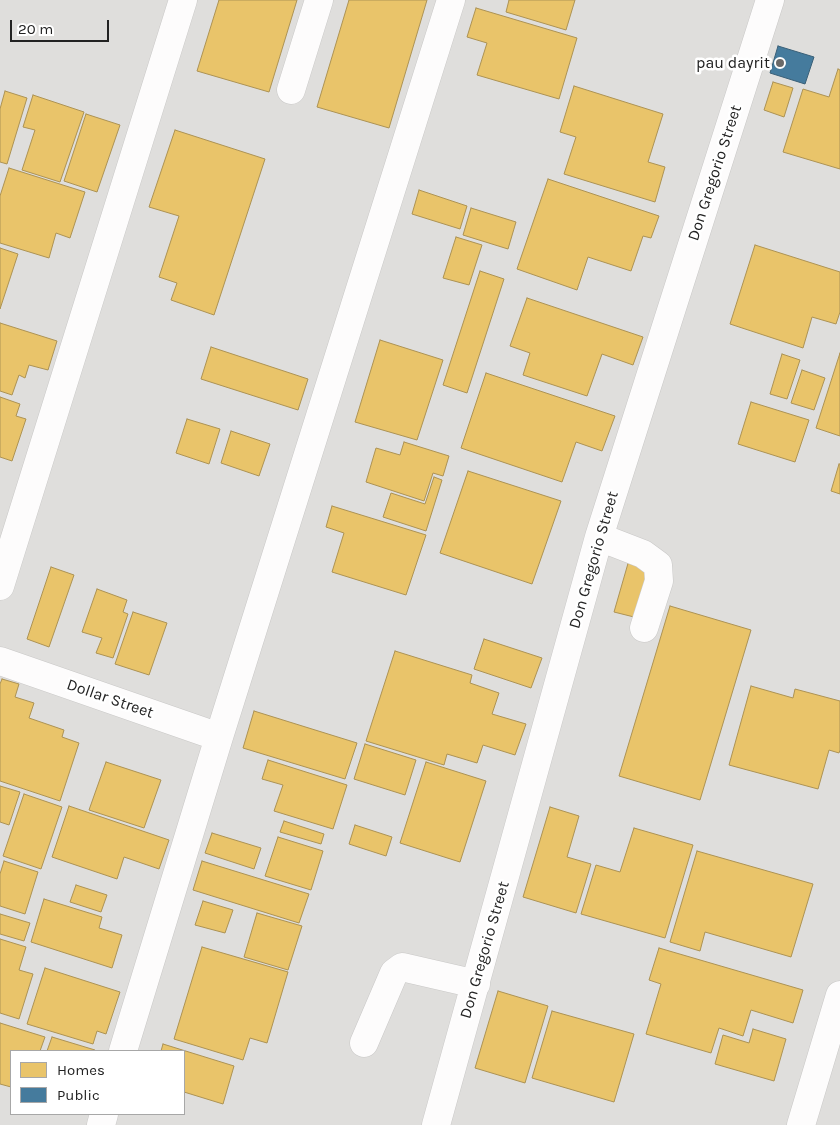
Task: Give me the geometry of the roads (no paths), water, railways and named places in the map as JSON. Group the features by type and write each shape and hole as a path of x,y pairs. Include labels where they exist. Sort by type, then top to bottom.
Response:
{"street":[{"path":"0,586 183,0"},
{"path":"291,90 319,0"},
{"path":"124,1050 219,737 451,0"},
{"name":"Don Gregorio Street","path":"436,1125 599,537 770,0"},
{"path":"599,537 643,554 658,565 659,581 644,628"},
{"name":"Dollar Street","path":"0,661 219,737"},
{"path":"364,1042 394,973 402,967 476,984"},
{"path":"800,1125 834,1034 840,995"}],"place":[{"name":"pau dayrit","path":"780,63"}]}
